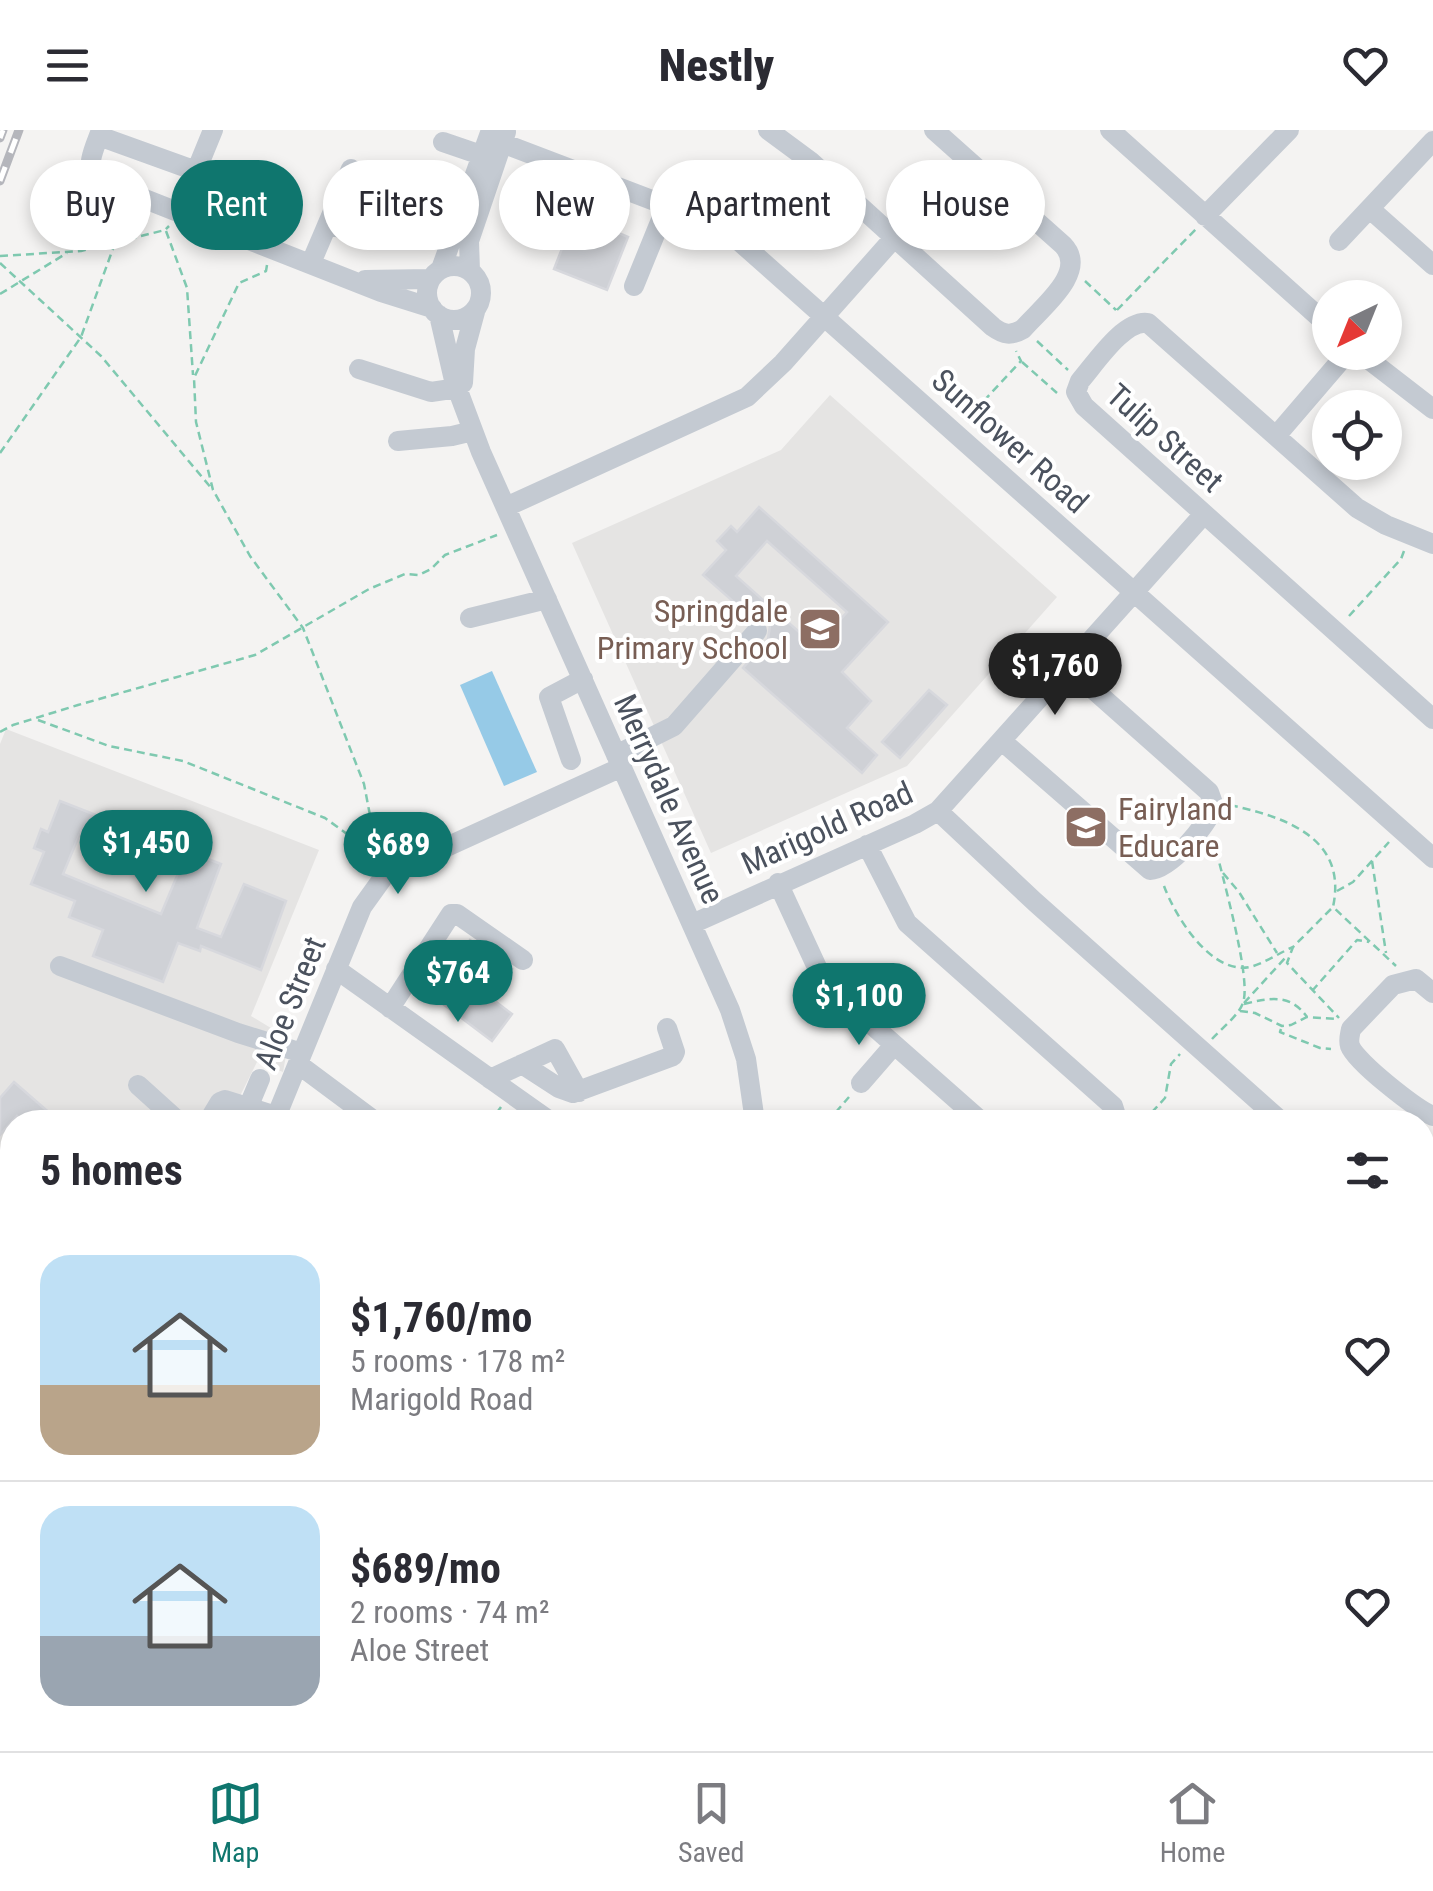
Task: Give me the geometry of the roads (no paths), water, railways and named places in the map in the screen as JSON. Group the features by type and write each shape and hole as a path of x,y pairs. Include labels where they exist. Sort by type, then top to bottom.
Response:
{"street":[{"path":"768,130 810,161 886,231"},
{"path":"934,130 967,160"},
{"path":"1110,130 1312,311"},
{"path":"199,160 207,132"},
{"path":"1206,216 1282,132"},
{"path":"171,163 100,133 90,168 94,178 171,210"},
{"path":"435,312 427,294 481,155 500,134"},
{"path":"276,250 460,320 474,312 482,290 470,270 469,241 500,134"},
{"name":"Sunflower Road","path":"500,134 650,199"},
{"path":"1339,241 1433,141"},
{"path":"444,142 481,155"},
{"path":"1370,209 1433,265"},
{"path":"907,250 993,327 1016,332 1072,268 1071,256 1045,230"},
{"path":"311,263 323,235"},
{"path":"634,286 650,247"},
{"path":"506,506 747,398 764,384 886,247"},
{"name":"Sunflower Road","path":"750,250 1433,858"},
{"path":"358,280 436,274 456,266 470,270"},
{"name":"Merrydale Avenue","path":"435,312 473,431 730,1010 742,1045 754,1110"},
{"name":"Merrydale Avenue","path":"460,392 474,312"},
{"name":"Tulip Street","path":"1276,436 1154,326 1125,317 1078,386 1084,406 1433,719"},
{"path":"358,369 431,392 460,392"},
{"path":"1333,370 1276,436 1356,508 1433,544"},
{"path":"1382,370 1433,409"},
{"path":"398,440 473,431"},
{"name":"Marigold Road","path":"692,924 938,811 1204,514"},
{"path":"470,618 547,599"},
{"path":"619,761 674,726 757,631"},
{"path":"1002,740 1142,866 1155,870 1166,866 1211,812 1208,792 1068,667"},
{"path":"571,760 549,697 582,679"},
{"name":"Aloe Street","path":"279,1110 381,865 619,761"},
{"path":"938,811 1268,1110"},
{"path":"867,845 907,923 1114,1110"},
{"path":"778,884 821,976 968,1110"},
{"path":"390,1008 450,914 456,914 523,960"},
{"path":"60,966 300,1059 362,1110"},
{"path":"336,968 534,1110"},
{"path":"1422,1110 1352,1050 1348,1039 1351,1029 1399,981 1416,979 1433,994"},
{"path":"522,1064 559,1088 578,1092 672,1056 675,1052 666,1028"},
{"path":"861,1084 894,1044"},
{"path":"490,1079 555,1049 578,1092"},
{"path":"248,1110 260,1079"},
{"path":"138,1085 166,1110"},
{"path":"216,1110 222,1100 239,1110"}],"water":[{"path":"492,671 537,772 504,786 460,685"}],"railway":[{"path":"0,138 3,130"},
{"path":"0,181 19,130"}],"place":[{"name":"Springdale Primary School","path":"820,629"},
{"name":"Fairyland Educare","path":"1086,827"}]}
